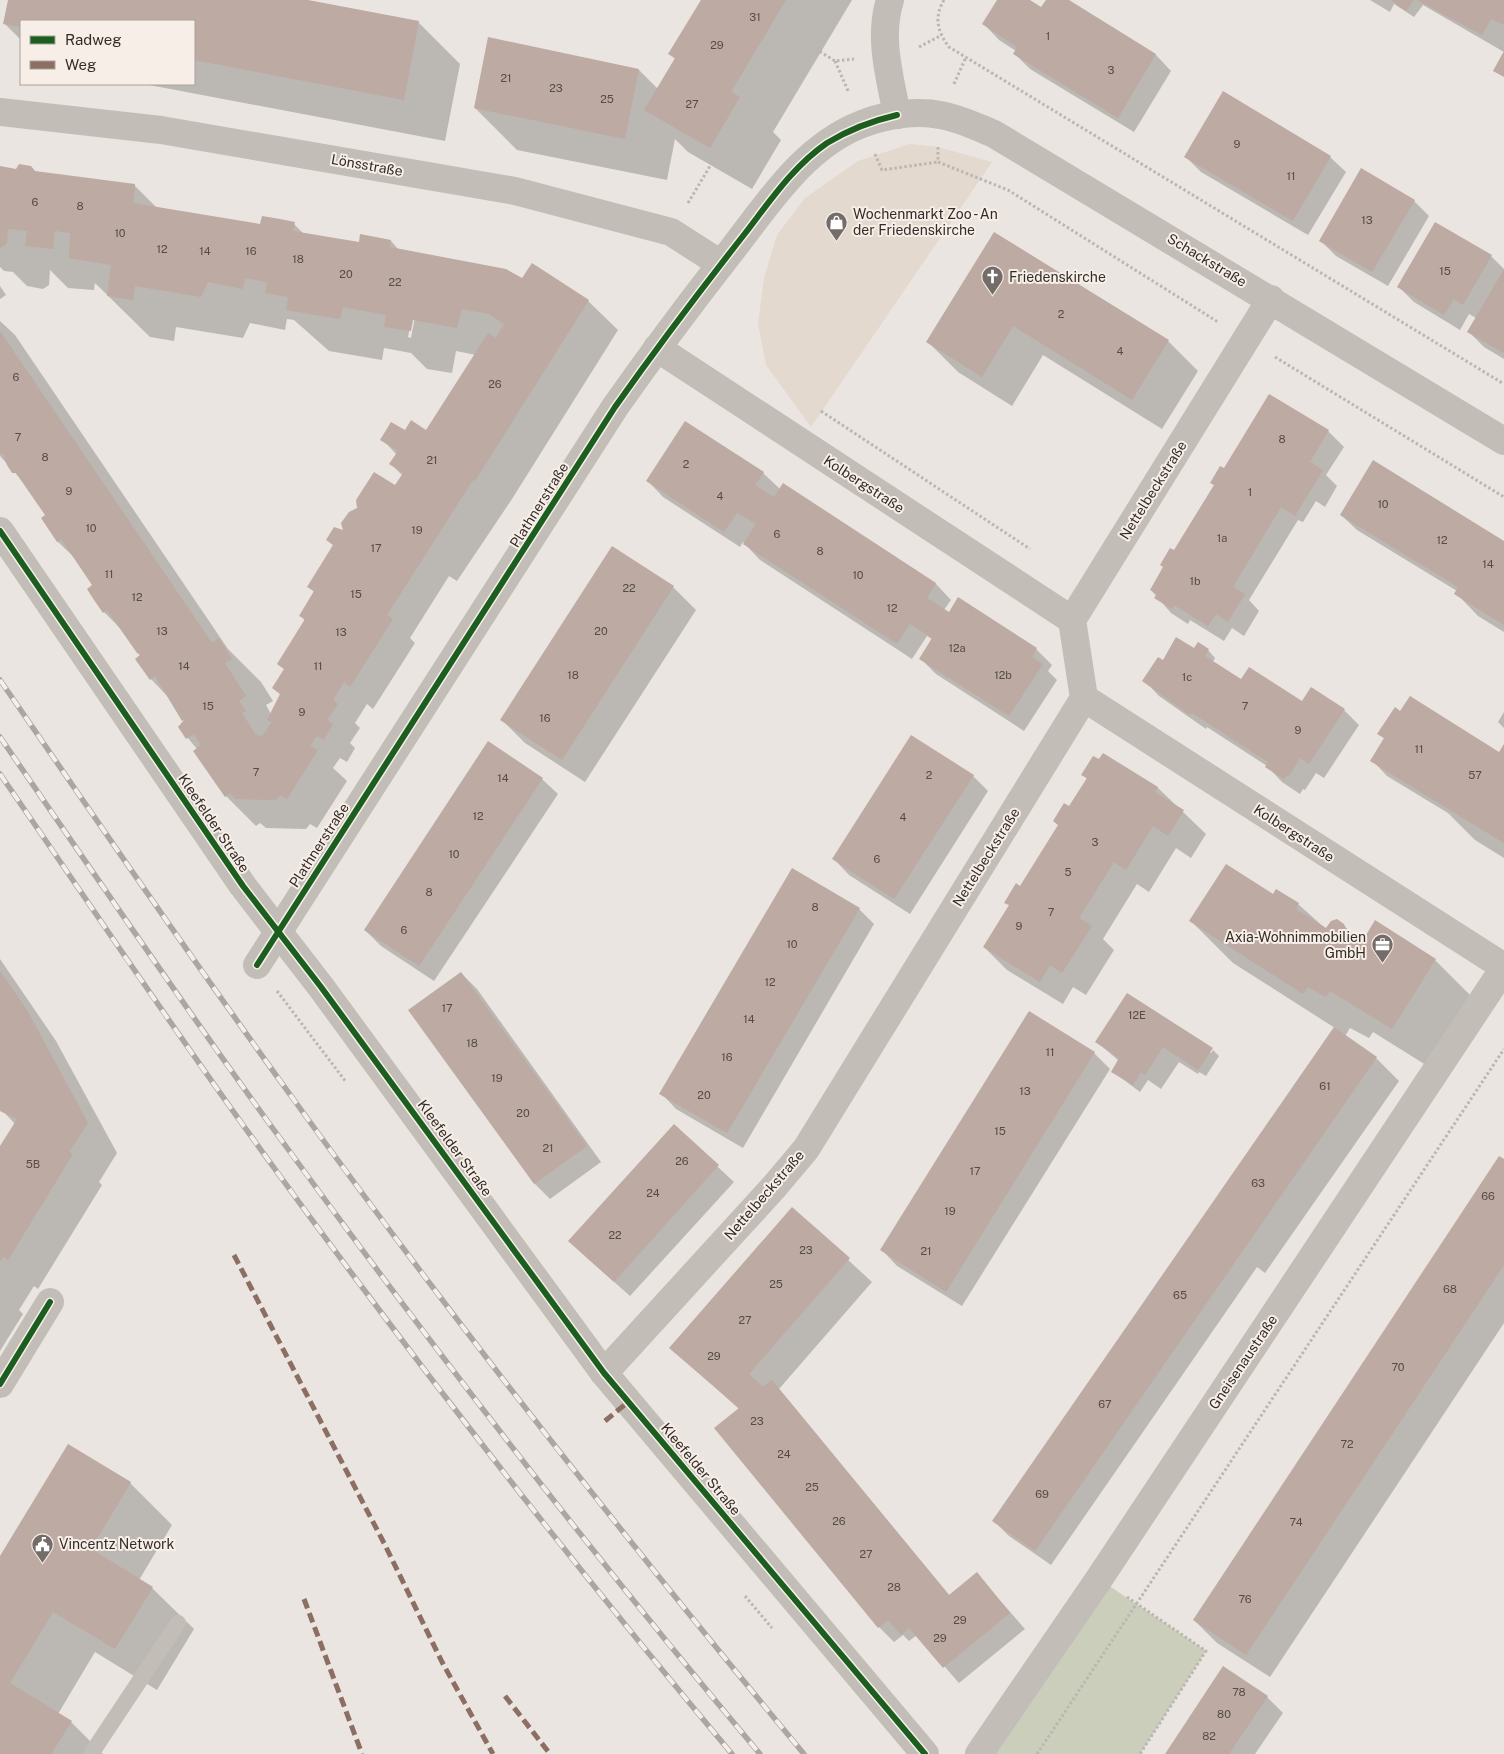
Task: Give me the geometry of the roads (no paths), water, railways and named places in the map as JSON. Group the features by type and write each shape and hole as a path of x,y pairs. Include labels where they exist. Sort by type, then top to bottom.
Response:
{"street":[{"path":"890,0 885,17 885,55 897,115"},
{"name":"Lönsstraße","path":"0,112 161,130 515,191 671,232 721,264"},
{"name":"Schackstraße","path":"897,115 939,114 994,134 1504,441"},
{"name":"Plathnerstraße","path":"257,964 542,525 615,407 657,348 801,164 826,144 862,124 897,115"},
{"name":"Nettelbeckstraße","path":"1072,620 1247,341 1271,299"},
{"name":"Kolbergstraße","path":"657,348 1072,620"},
{"name":"Kleefelder Straße","path":"0,531 242,886 321,987 604,1373 924,1754"},
{"path":"1072,620 1084,698"},
{"name":"Nettelbeckstraße","path":"604,1373 774,1187 806,1149 1084,698"},
{"name":"Kolbergstraße","path":"1084,698 1504,967"},
{"name":"Gneisenaustraße","path":"979,1754 1099,1579 1504,967"},
{"path":"0,1384 50,1302"}],"lane":[{"path":"91,1754 178,1623"}],"railway":[{"path":"0,680 220,996 417,1267 608,1513 804,1754"},
{"path":"0,737 204,1033 391,1289 572,1524 760,1754"},
{"path":"0,774 223,1097 371,1299 548,1529 732,1754"}],"place":[{"name":"Wochenmarkt Zoo - An der Friedenskirche","path":"837,241"},
{"name":"Friedenskirche","path":"993,296"},
{"name":"Axia-Wohnimmobilien GmbH","path":"1382,964"},
{"name":"Vincentz Network","path":"43,1563"}]}
